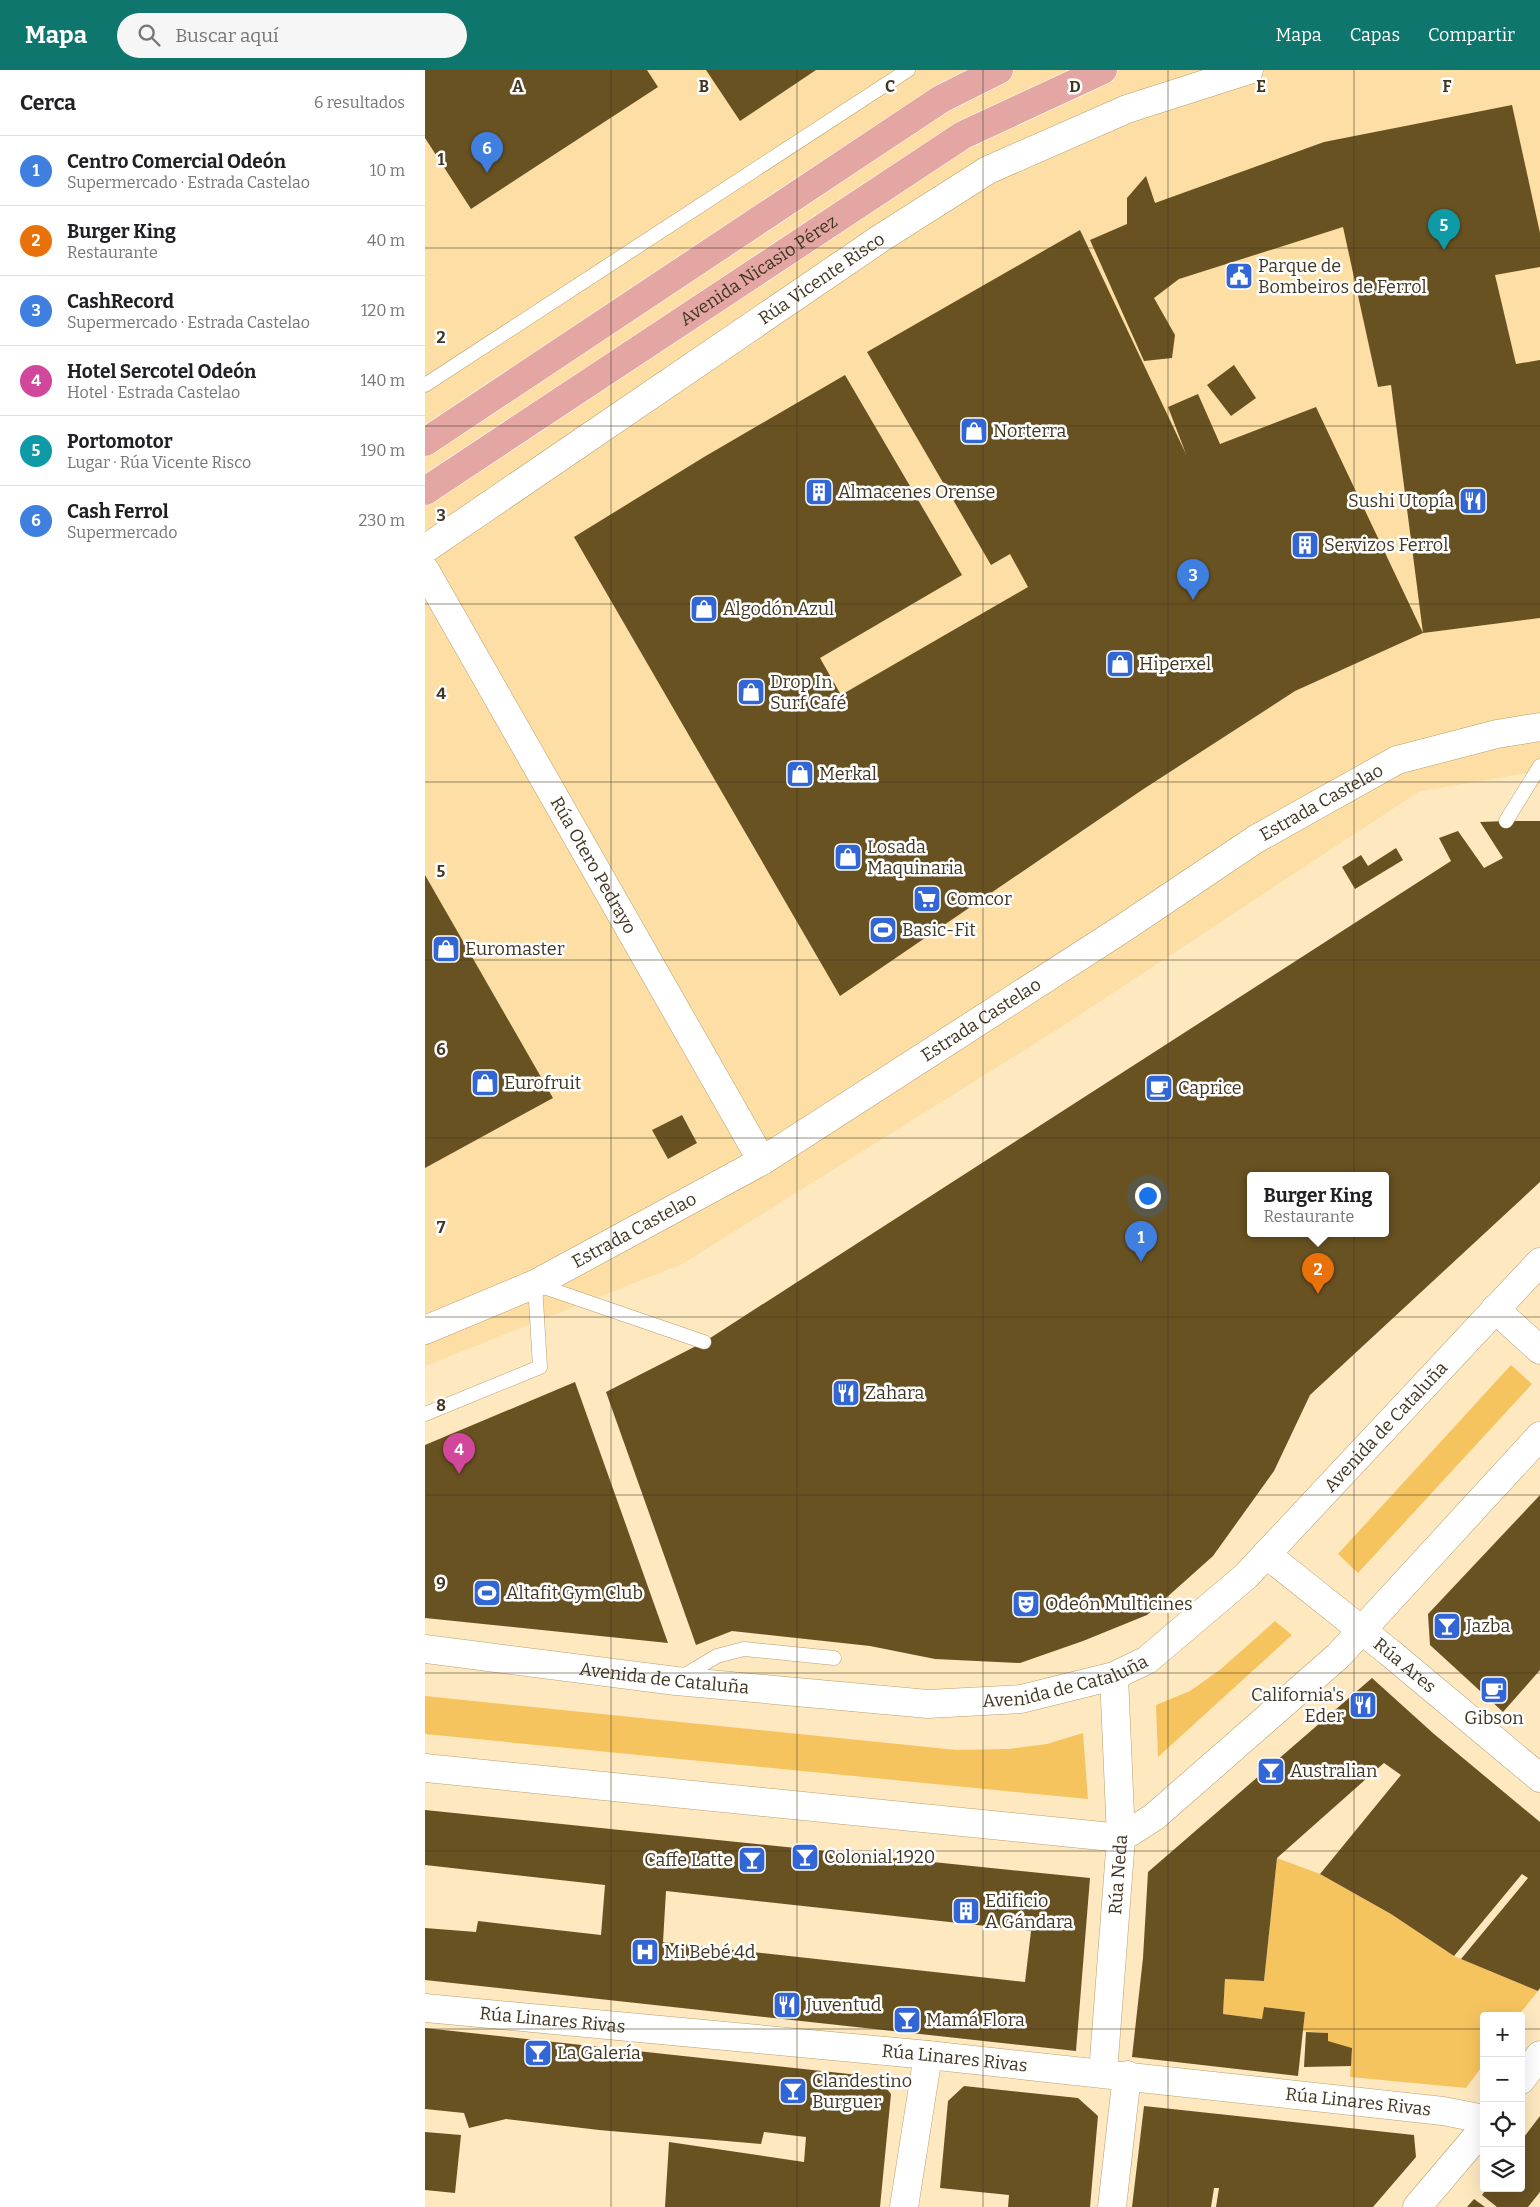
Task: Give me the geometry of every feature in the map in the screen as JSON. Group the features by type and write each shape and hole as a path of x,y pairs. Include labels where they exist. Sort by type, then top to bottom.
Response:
{"highway":[{"path":"425,442 941,99 999,70"},
{"name":"Avenida Nicasio Pérez","path":"425,491 963,135 1103,70"}],"street":[{"name":"Rúa Vicente Risco","path":"425,549 873,243 988,170 1127,109 1249,70"},
{"name":"Rúa Otero Pedrayo","path":"425,570 762,1161"},
{"name":"Estrada Castelao","path":"425,1330 535,1284 762,1161 1122,929 1256,839 1397,760 1497,734 1540,727"},
{"name":"Avenida de Cataluña","path":"425,1649 676,1681 928,1704 1021,1699 1114,1676 1147,1660 1246,1576 1540,1262"},
{"path":"1495,1309 1540,1350"},
{"path":"425,1768 1121,1838 1154,1817 1338,1656 1363,1631 1540,1436"},
{"name":"Rúa Ares","path":"1266,1554 1363,1631 1540,1778"},
{"name":"Rúa Neda","path":"1112,2207 1121,1838 1114,1676"},
{"name":"Rúa Linares Rivas","path":"425,2008 1115,2074 1443,2111 1480,2118"},
{"path":"904,2207 928,2055"},
{"path":"1525,2075 1540,2055"},
{"path":"1417,2207 1480,2133"}],"lane":[{"path":"425,385 908,70"},
{"path":"1506,821 1540,766"},
{"path":"425,1414 540,1367 535,1284 704,1342"},
{"path":"676,1681 717,1656 744,1649 834,1658"}],"shaded area":[{"path":"425,70 1540,70 1540,771 1420,791 1058,1029 682,1264 425,1366"},
{"path":"1511,1365 1532,1384 1358,1573 1338,1554"},
{"path":"1275,1621 1292,1635 1158,1757 1156,1705 1190,1691 1221,1669"},
{"path":"425,1696 957,1750 1009,1749 1047,1744 1083,1733 1088,1799 425,1734"},
{"path":"1277,1858 1320,1874 1391,1914 1454,1956 1538,1991 1521,2012 1480,2012 1480,2069 1466,2088 1350,2077 1352,2048 1328,2041 1327,2033 1303,2031 1305,2012 1264,2007 1262,2019 1223,2014 1225,1979 1264,1981"}],"building":[{"path":"425,70 647,70 658,87 471,209 425,138"},
{"path":"706,70 816,70 740,121"},
{"path":"1512,105 1540,233 1540,267 1495,275 1516,364 1540,360 1540,618 1423,633 1391,385 1378,387 1343,227 1179,279 1154,298 1175,335 1172,358 1144,361 1090,240 1127,224 1127,198 1146,176 1155,203 1324,142"},
{"path":"1080,230 1186,454 1168,407 1198,394 1220,444 1316,407 1423,633 1295,691 1142,790 840,996 574,537 704,457 845,375 962,575 820,658 841,695 1028,587 1010,554 991,565 867,352"},
{"path":"1234,365 1256,398 1231,416 1207,385"},
{"path":"1540,821 1540,1182 1310,1395 1274,1471 1213,1556 1147,1615 1083,1641 1020,1663 935,1659 870,1646 732,1631 696,1645 606,1392 704,1342 1451,861 1439,838 1458,831 1484,868 1503,858 1480,822"},
{"path":"1396,848 1403,860 1355,889 1342,867 1361,855 1368,866"},
{"path":"425,875 553,1098 425,1168"},
{"path":"682,1115 697,1143 668,1159 652,1130"},
{"path":"575,1382 668,1643 425,1618 425,1445"},
{"path":"1540,1495 1540,1670 1503,1712 1430,1645 1428,1614"},
{"path":"1372,1678 1434,1734 1540,1822 1540,1988 1538,1991 1461,1959 1528,1878 1522,1874 1454,1956 1391,1914 1320,1874 1401,1775 1384,1763 1277,1858 1264,1981 1225,1979 1223,2014 1262,2019 1264,2007 1305,2012 1298,2076 1132,2057 1143,1958 1148,1872"},
{"path":"425,1810 1090,1878 1076,2051 425,1980 425,1928 476,1932 478,1921 601,1935 605,1885 425,1865","holes":["666,1891 1031,1931 1025,1982 663,1942"]},
{"path":"425,2028 877,2077 891,2094 880,2207 665,2207 669,2142 804,2162 806,2137 764,2132 761,2144 599,2130 506,2119 469,2128 464,2113 425,2109"},
{"path":"1306,2032 1328,2033 1328,2041 1352,2048 1351,2066 1304,2067"},
{"path":"964,2086 1078,2098 1098,2116 1090,2207 1008,2207 1009,2195 940,2188 948,2101"},
{"path":"1144,2106 1414,2135 1416,2157 1373,2207 1216,2207 1219,2188 1214,2188 1211,2207 1132,2207"},
{"path":"1540,2116 1540,2192 1528,2207 1497,2207 1482,2195 1484,2192 1525,2192 1525,2136"},
{"path":"425,2132 461,2135 455,2193 425,2190"},
{"path":"1474,2199 1485,2207 1467,2207"}],"place":[{"name":"Cash Ferrol","path":"487,173"},
{"name":"Portomotor","path":"1444,250"},
{"name":"Parque de Bombeiros de Ferrol","path":"1239,276"},
{"name":"Norterra","path":"974,431"},
{"name":"Almacenes Orense","path":"819,492"},
{"name":"Sushi Utopía","path":"1473,501"},
{"name":"Servizos Ferrol","path":"1305,545"},
{"name":"CashRecord","path":"1193,600"},
{"name":"Algodón Azul","path":"704,609"},
{"name":"Hiperxel","path":"1120,664"},
{"name":"Drop In Surf Café","path":"751,692"},
{"name":"Merkal","path":"800,774"},
{"name":"Losada Maquinaria","path":"848,857"},
{"name":"Comcor","path":"927,899"},
{"name":"Basic-Fit","path":"883,930"},
{"name":"Euromaster","path":"446,949"},
{"name":"Eurofruit","path":"485,1083"},
{"name":"Caprice","path":"1159,1088"},
{"name":"Centro Comercial Odeón","path":"1141,1262"},
{"name":"Burger King","path":"1318,1294"},
{"name":"Zahara","path":"846,1393"},
{"name":"Hotel Sercotel Odeón","path":"459,1474"},
{"name":"Altafit Gym Club","path":"487,1593"},
{"name":"Odeón Multicines","path":"1026,1604"},
{"name":"Jazba","path":"1447,1626"},
{"name":"Gibson","path":"1494,1690"},
{"name":"California's Eder","path":"1363,1705"},
{"name":"Australian","path":"1271,1771"},
{"name":"Colonial 1920","path":"805,1857"},
{"name":"Caffe Latte","path":"752,1860"},
{"name":"Edificio A Gándara","path":"966,1911"},
{"name":"Mi Bebé 4d","path":"645,1952"},
{"name":"Juventud","path":"787,2005"},
{"name":"Mamá Flora","path":"907,2020"},
{"name":"La Galería","path":"538,2053"},
{"name":"Clandestino Burguer","path":"793,2091"}]}
